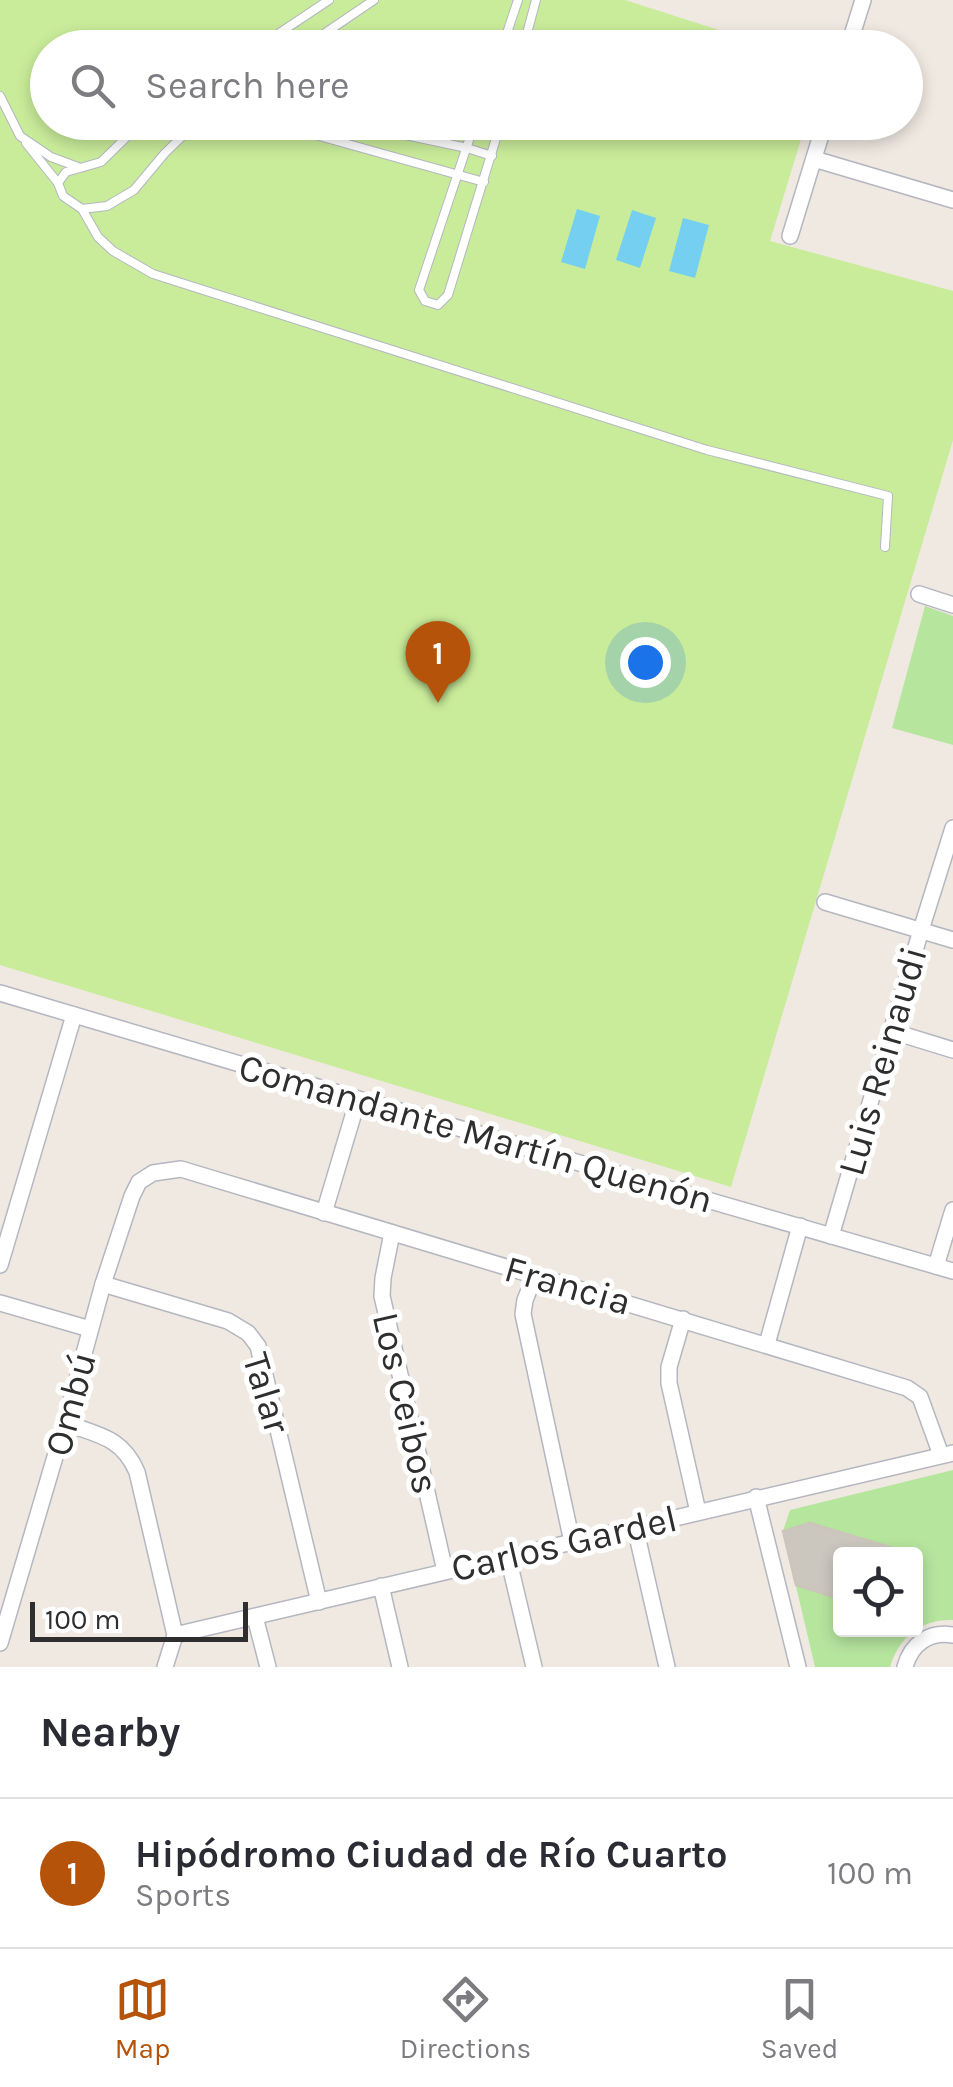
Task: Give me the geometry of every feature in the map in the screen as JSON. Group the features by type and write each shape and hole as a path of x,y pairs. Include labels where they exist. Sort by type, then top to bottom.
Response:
{"street":[{"path":"854,30 863,0"},
{"path":"790,236 820,140"},
{"path":"814,159 953,200"},
{"path":"919,594 953,604"},
{"name":"Luis Reinaudi","path":"831,1236 953,828"},
{"path":"826,902 953,940"},
{"name":"Comandante Martín Quenón","path":"0,993 953,1271"},
{"path":"0,1264 74,1015"},
{"path":"891,1031 953,1050"},
{"path":"324,1213 358,1100"},
{"name":"Francia","path":"153,1173 182,1169 907,1388 920,1397 947,1454"},
{"name":"Ombú","path":"1,1636 132,1196 140,1182 153,1173"},
{"path":"936,1266 953,1210"},
{"path":"767,1344 800,1226"},
{"name":"Los Ceibos","path":"392,1233 382,1296 445,1571"},
{"path":"535,1275 524,1314 572,1542"},
{"name":"Talar","path":"104,1284 228,1321 248,1333 258,1346 319,1602"},
{"path":"0,1302 90,1330"},
{"path":"683,1319 668,1368 669,1382 698,1512"},
{"path":"66,1423 113,1441 129,1454 137,1472 175,1635 165,1667"},
{"name":"Carlos Gardel","path":"175,1635 947,1454"},
{"path":"756,1497 798,1667"},
{"path":"634,1527 667,1667"},
{"path":"508,1557 534,1667"},
{"path":"382,1586 400,1667"},
{"path":"255,1617 268,1667"},
{"path":"905,1667 908,1655 924,1640 946,1633 953,1635"}],"lane":[{"path":"285,30 329,0"},
{"path":"330,30 374,0"},
{"path":"508,30 518,0"},
{"path":"527,30 536,0"},
{"path":"0,96 20,136 64,196 82,209 98,237 113,251 154,274 708,450 888,496 885,547"},
{"path":"20,136 51,157 78,167"},
{"path":"58,183 66,172 101,162 124,140"},
{"path":"82,209 107,206 134,190 178,140"},
{"path":"334,140 484,182"},
{"path":"428,140 492,156"},
{"path":"469,140 419,290 425,301 438,305 448,295 496,140"}],"green space":[{"path":"0,0 625,0 719,30 30,30 30,140 801,140 770,241 953,291 953,440 731,1187 0,965"},
{"path":"925,606 953,616 953,745 892,728"},
{"path":"953,1470 953,1620 923,1627 923,1547 833,1547 833,1637 907,1637 890,1667 815,1667 783,1531 790,1510"}],"water":[{"path":"577,209 600,216 585,269 561,262"},
{"path":"632,210 656,218 640,268 616,260"},
{"path":"683,218 709,225 695,278 669,271"}],"building":[{"path":"810,1523 889,1547 833,1547 833,1597 796,1585 783,1531"}],"place":[{"name":"Hipódromo Ciudad de Río Cuarto","path":"438,703"}]}
